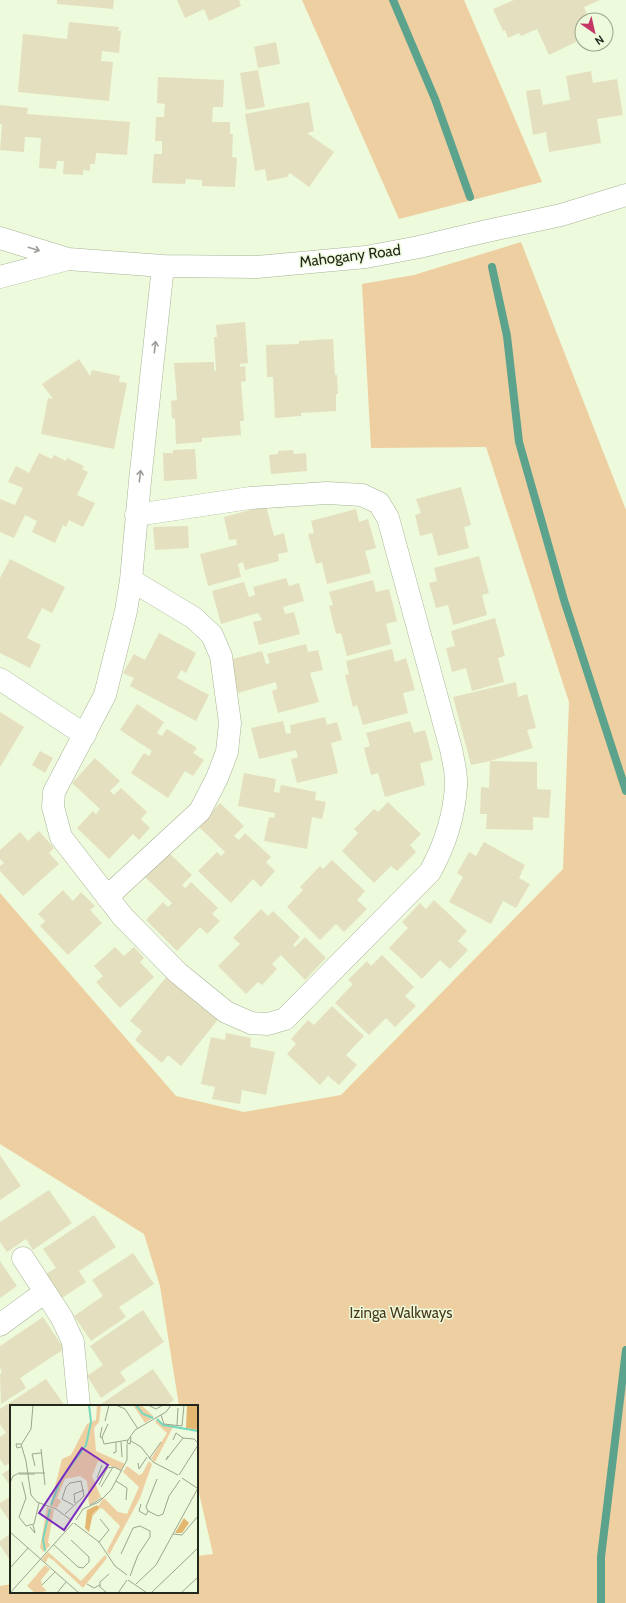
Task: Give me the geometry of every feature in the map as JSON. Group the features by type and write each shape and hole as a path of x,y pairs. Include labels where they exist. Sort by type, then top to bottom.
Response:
{"street":[{"name":"Mahogany Road","path":"0,238 68,259 163,266 257,267 366,257 419,247 487,230 561,215 626,195"},
{"name":"Mahogany Road","path":"0,277 68,259"},
{"path":"136,515 250,498 327,493 362,495 379,503 388,518 451,749 457,785 451,822 443,849 430,872 285,1019 268,1024 251,1023 226,1012 178,974 123,917 61,837 52,808 54,792 105,694 126,612 131,580 136,515 163,266"},
{"path":"107,897 200,811 217,778 227,752 230,723 221,656 212,635 194,618 131,580"},
{"path":"0,679 85,735"},
{"path":"24,1258 44,1292 62,1318 74,1342 79,1405"},
{"path":"0,1325 44,1292"}],"green space":[{"path":"302,0 464,0 542,182 399,219"},
{"name":"Izinga Walkways","path":"521,242 626,510 626,1603 0,1603 0,1586 10,1584 10,1593 198,1593 198,1556 213,1554 198,1488 198,1405 179,1405 160,1286 144,1234 0,1144 0,893 176,1096 244,1112 341,1095 563,869 569,702 486,447 371,448 362,284 414,275"}],"building":[{"path":"57,0 114,0 113,9 57,4"},
{"path":"177,0 239,0 241,6 209,21 204,9 185,18"},
{"path":"514,0 600,0 584,7 586,12 574,12 574,43 549,55 537,29 521,36 519,33 508,38 505,30 503,31 493,9"},
{"path":"69,22 119,27 118,31 121,31 119,53 102,51 101,61 113,62 109,101 18,92 23,34 67,39"},
{"path":"276,42 280,64 258,68 254,47"},
{"path":"258,70 265,107 246,110 240,73"},
{"path":"591,71 593,83 617,79 623,115 597,119 601,143 549,152 546,132 533,135 526,91 540,89 543,105 570,100 566,76"},
{"path":"158,77 224,80 223,107 213,107 212,122 230,122 230,134 233,134 232,157 237,158 235,187 202,186 202,180 186,179 185,184 152,183 154,154 162,154 162,141 155,141 156,117 164,117 165,104 157,103"},
{"path":"309,102 314,131 307,133 334,152 309,187 290,173 287,177 267,181 265,169 255,171 245,114"},
{"path":"0,105 28,108 27,114 130,122 127,155 96,153 95,164 90,164 90,171 83,170 83,175 63,174 64,161 57,161 56,169 39,168 41,138 25,137 24,152 0,150 2,124 0,124"},
{"path":"245,322 248,363 240,364 240,367 245,366 246,381 241,382 244,421 240,421 241,435 202,438 202,442 176,444 175,419 172,418 171,401 177,400 174,363 214,362 214,371 216,370 214,337 217,337 216,325"},
{"path":"333,339 335,375 337,375 338,394 336,394 336,411 301,413 301,416 275,418 273,377 267,377 266,345 299,344 299,341"},
{"path":"79,359 90,376 92,370 120,376 119,382 127,383 114,449 41,434 48,398 53,399 42,384"},
{"path":"195,449 197,479 164,481 163,453 173,453 173,450"},
{"path":"293,450 294,454 306,453 307,471 271,474 269,455 278,454 278,451"},
{"path":"39,453 52,459 54,455 66,461 67,458 84,466 82,469 88,472 77,495 95,503 83,527 69,520 66,527 63,525 55,543 32,532 37,521 25,515 14,538 0,532 0,499 15,505 23,488 8,482 16,466 29,473"},
{"path":"461,487 471,525 464,527 469,548 438,556 432,533 420,536 415,515 421,513 416,499"},
{"path":"266,506 274,536 284,533 288,552 278,554 279,561 245,570 243,562 238,564 241,577 208,586 200,554 237,545 236,539 229,540 224,517"},
{"path":"356,509 359,522 368,519 376,548 365,551 371,573 327,584 322,562 316,564 308,534 314,533 311,521"},
{"path":"188,526 189,548 155,550 153,527"},
{"path":"479,556 489,593 482,595 487,615 453,625 448,605 436,608 429,583 437,581 434,568"},
{"path":"10,559 65,587 52,613 42,608 27,638 41,645 30,668 0,653 0,578"},
{"path":"286,578 289,586 299,583 304,601 283,607 285,614 294,612 300,634 259,645 253,622 262,620 258,613 221,624 212,591 244,582 249,597 255,595 253,587"},
{"path":"373,580 376,592 389,589 397,621 386,624 391,644 347,656 341,633 336,634 329,606 333,605 329,592"},
{"path":"495,618 505,656 498,658 504,682 472,691 466,668 452,672 446,648 455,646 451,631"},
{"path":"159,633 196,653 186,673 181,670 177,678 209,695 196,721 130,686 134,678 123,673 134,654 145,660"},
{"path":"306,644 308,652 318,650 323,670 310,673 319,702 278,713 272,691 277,689 276,682 238,693 229,660 262,651 266,664 270,663 267,654"},
{"path":"392,649 395,662 406,658 415,690 403,693 408,713 363,725 357,705 353,707 345,675 349,674 346,661"},
{"path":"516,682 518,697 527,694 536,728 527,730 533,748 471,765 453,697"},
{"path":"137,704 164,722 157,733 162,736 167,729 197,748 193,753 204,760 193,776 185,771 168,798 131,773 144,753 149,756 152,751 120,730"},
{"path":"0,712 24,727 0,767"},
{"path":"325,717 327,725 337,722 342,740 331,743 338,773 297,783 291,759 298,757 296,750 259,759 251,728 283,721 286,734 291,733 290,725"},
{"path":"410,721 414,733 425,730 433,760 420,763 425,785 385,797 378,773 371,775 364,748 370,746 366,733"},
{"path":"40,751 53,758 45,773 32,765"},
{"path":"95,758 120,781 110,791 114,795 121,788 147,812 141,819 150,828 139,840 133,834 109,859 77,828 93,811 96,814 100,809 72,783"},
{"path":"490,761 537,762 537,789 551,790 549,818 533,817 533,830 486,829 487,814 480,814 481,787 489,788"},
{"path":"244,773 276,779 274,792 279,793 281,785 316,792 315,800 326,802 322,819 312,817 307,849 264,841 269,817 274,818 275,813 238,806"},
{"path":"388,802 421,834 410,845 416,852 397,871 391,866 374,883 342,851 358,833 354,829 374,809 378,812"},
{"path":"220,803 244,826 234,836 239,840 245,833 271,857 266,862 275,871 261,887 253,879 231,903 198,871 217,852 221,856 225,852 198,826"},
{"path":"39,831 54,848 49,853 59,864 23,896 0,871 0,866 4,863 0,859 0,850 20,832 28,841"},
{"path":"484,842 525,865 519,878 530,884 516,908 503,901 491,924 449,902 463,877 457,873 469,852 476,856"},
{"path":"168,852 192,875 182,885 185,888 191,882 218,908 212,914 220,921 207,934 200,927 177,951 146,920 163,902 168,907 172,903 144,876"},
{"path":"332,860 365,891 357,900 367,909 344,932 336,924 320,940 287,907 303,890 300,887 320,866 323,869"},
{"path":"63,890 73,901 81,892 95,906 90,910 102,923 68,955 40,926 45,921 38,914"},
{"path":"434,900 467,931 458,941 468,950 450,969 440,960 422,979 389,948 408,928 402,922 420,903 426,909"},
{"path":"261,909 268,916 273,911 300,937 293,945 295,947 305,937 326,958 305,980 281,955 272,964 277,969 262,985 258,982 246,994 218,966 240,944 233,938"},
{"path":"115,947 124,956 134,947 144,958 140,962 154,977 120,1008 96,982 103,976 94,966"},
{"path":"382,955 414,987 405,996 416,1006 395,1027 386,1018 369,1035 335,1003 353,984 348,980 367,961 371,966"},
{"path":"168,975 220,1017 181,1066 168,1055 162,1063 135,1040 142,1031 130,1021"},
{"path":"332,1006 364,1036 346,1055 357,1065 339,1085 328,1076 320,1085 287,1054 296,1044 291,1039 308,1020 314,1025"},
{"path":"226,1033 251,1038 250,1047 275,1052 266,1095 242,1090 240,1104 212,1099 215,1087 201,1084 211,1037 225,1040"},
{"path":"0,1155 21,1186 0,1200"},
{"path":"49,1190 72,1223 33,1250 26,1239 7,1252 0,1242 0,1222"},
{"path":"94,1215 116,1247 79,1271 86,1282 62,1298 46,1274 56,1268 43,1249"},
{"path":"133,1253 154,1284 119,1307 126,1317 91,1341 74,1316 103,1296 92,1280"},
{"path":"0,1261 17,1286 0,1298"},
{"path":"143,1310 164,1342 120,1372 126,1381 101,1398 87,1376 103,1365 90,1346"},
{"path":"43,1317 64,1349 20,1378 26,1388 1,1404 0,1374 2,1372 0,1368 0,1346"},
{"path":"153,1369 174,1400 166,1405 101,1404"},
{"path":"46,1379 64,1405 10,1405 10,1463 5,1466 0,1459 0,1437 6,1433 0,1424 0,1409"},
{"path":"10,1469 10,1486 2,1474"},
{"path":"10,1497 10,1522 0,1507 0,1503"},
{"path":"10,1534 10,1560 0,1545 0,1541"}],"waterway":[{"path":"393,0 435,99 470,197"},
{"path":"492,267 507,336 519,442 564,600 626,791"},
{"path":"601,1603 601,1557 626,1350"}]}
